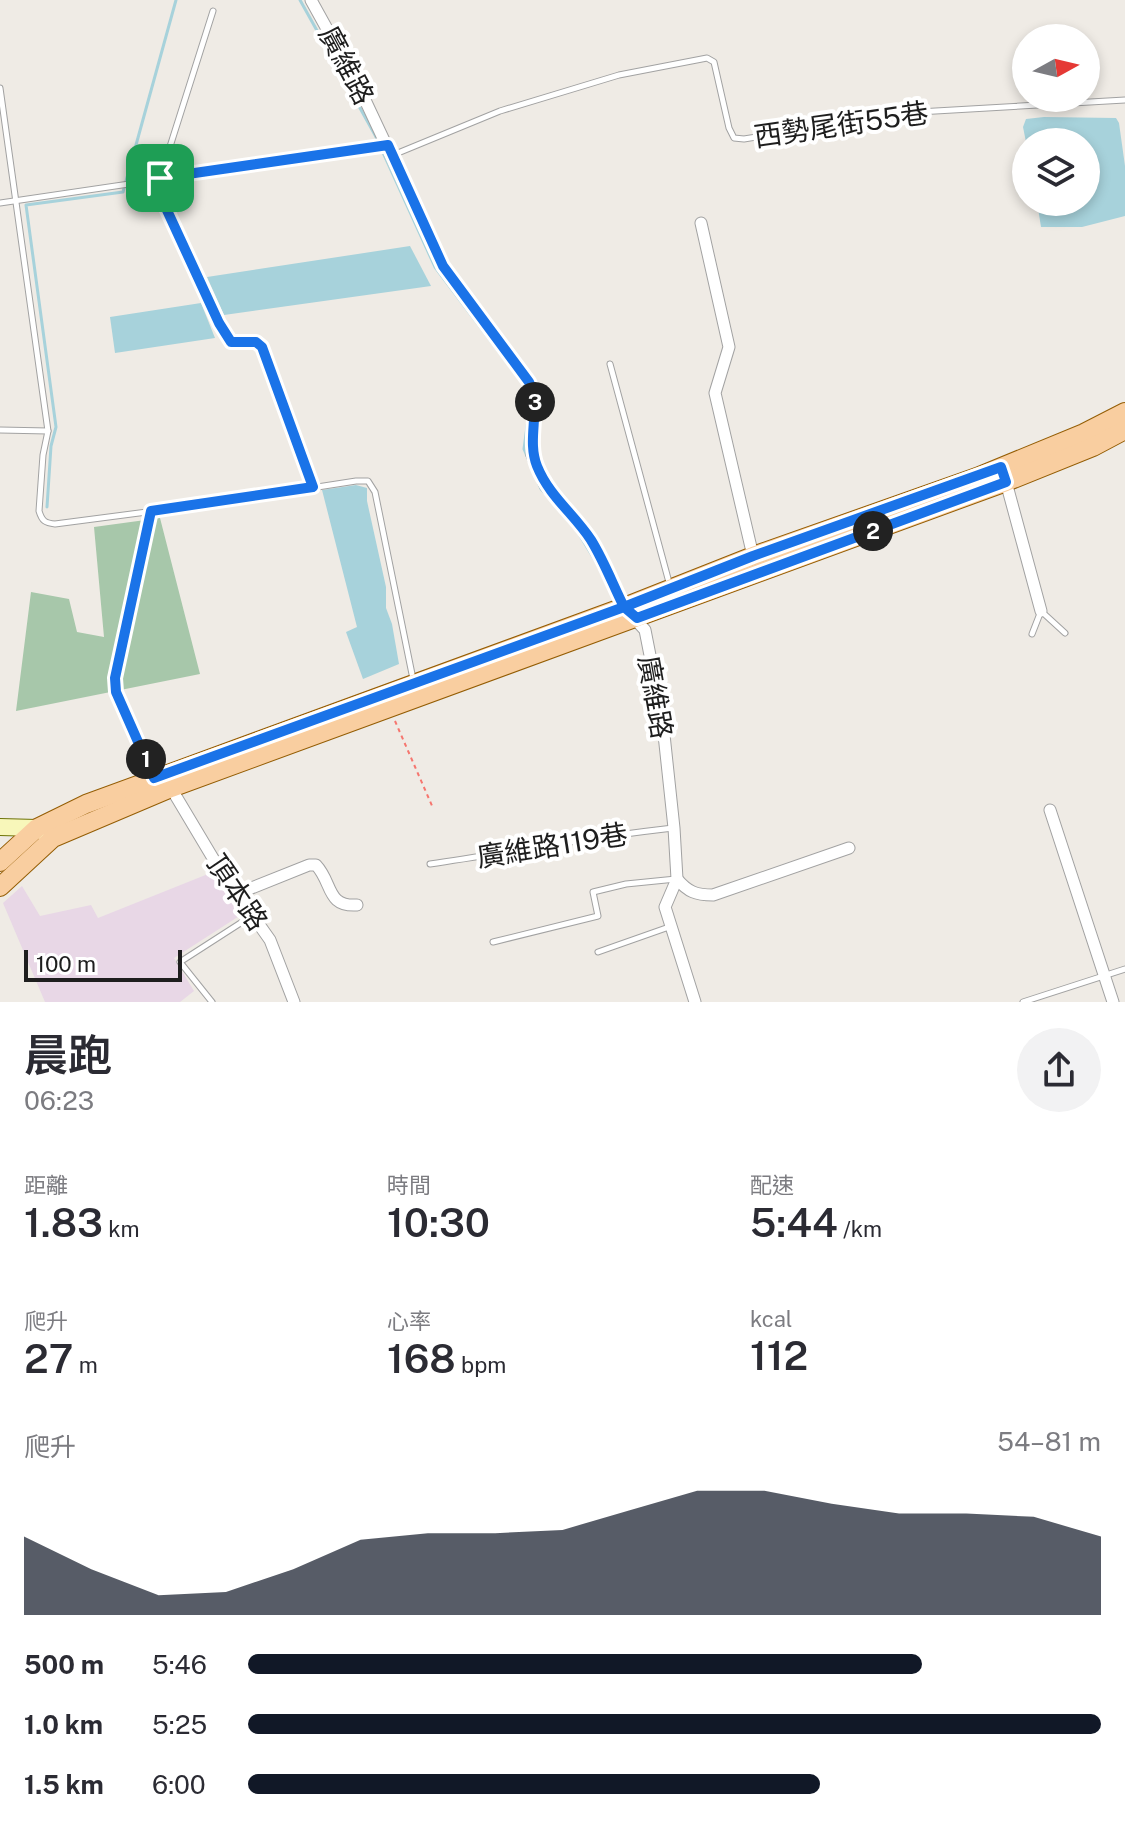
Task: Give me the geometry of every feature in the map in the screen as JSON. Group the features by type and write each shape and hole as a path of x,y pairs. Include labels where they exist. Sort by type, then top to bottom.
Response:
{"main road":[{"path":"0,827 45,833 389,709 630,612 1003,475 1125,412"},
{"path":"672,596 753,556 1093,447 1125,430"},
{"path":"0,887 28,849 86,804 414,683 630,612"},
{"path":"0,845 28,849"},
{"path":"0,862 28,849"}],"street":[{"name":"廣維路","path":"311,0 390,151 443,266 529,382 535,395 532,455 545,485 590,539 630,612 645,630 662,716 674,828 677,879 665,907 695,1002"},
{"path":"701,223 729,347 715,393 753,556"},
{"path":"1003,475 1041,611"},
{"name":"頂本路","path":"171,788 217,865 270,940 294,1002"},
{"path":"1050,810 1113,1002"},
{"path":"677,879 696,895 713,895 849,848"},
{"path":"239,893 316,865 335,900 344,905 357,905"}],"lane":[{"path":"213,11 156,179 184,252 231,342 256,342 262,347 313,487"},
{"name":"西勢尾街55巷","path":"390,151 500,111 619,75 707,58 714,62 734,138 744,139 901,113 1125,100"},
{"path":"0,88 48,431 40,497 41,520 55,524 368,481 375,492 414,683"},
{"path":"0,203 156,179 390,151"},
{"path":"610,364 672,596"},
{"path":"0,430 48,431"},
{"path":"151,511 115,678 116,692 154,778"},
{"path":"1032,634 1041,611 1065,633"},
{"name":"廣維路119巷","path":"430,864 558,845 603,835 674,828"},
{"path":"493,942 598,916 593,892 626,884 677,879"},
{"path":"212,1002 180,962 254,915"},
{"path":"598,952 669,927"},
{"path":"1023,1002 1125,969"}],"path":[{"path":"389,709 433,808"}],"shaded area":[{"path":"213,872 247,911 174,958 194,991 180,1002 45,1002 3,903 22,886 40,916 91,905 98,918"}],"green space":[{"path":"160,518 200,674 16,711 31,592 69,599 77,632 104,637 94,527"}],"water":[{"path":"1116,118 1125,166 1125,216 1082,227 1041,227 1039,216 1100,216 1100,128 1023,128 1026,119"},
{"path":"410,246 431,286 224,315 207,277"},
{"path":"201,303 215,338 115,353 110,317"},
{"path":"356,485 367,488 367,501 386,587 386,608 399,664 363,679 346,632 357,627 322,490"}],"waterway":[{"path":"47,507 51,446 56,427 26,205 123,192 176,0"},
{"path":"300,0 375,135 435,267 527,389"},
{"path":"529,412 524,449 546,494"},
{"path":"579,534 598,565"}],"route":[{"path":"160,178 153,180 219,323 231,342 256,342 262,347 313,487 151,511 115,678 116,692 154,778 624,607 637,618 1006,482 1001,467 753,556 624,607 590,539 545,485 532,455 535,395 529,382 443,266 388,145 160,178"}]}
